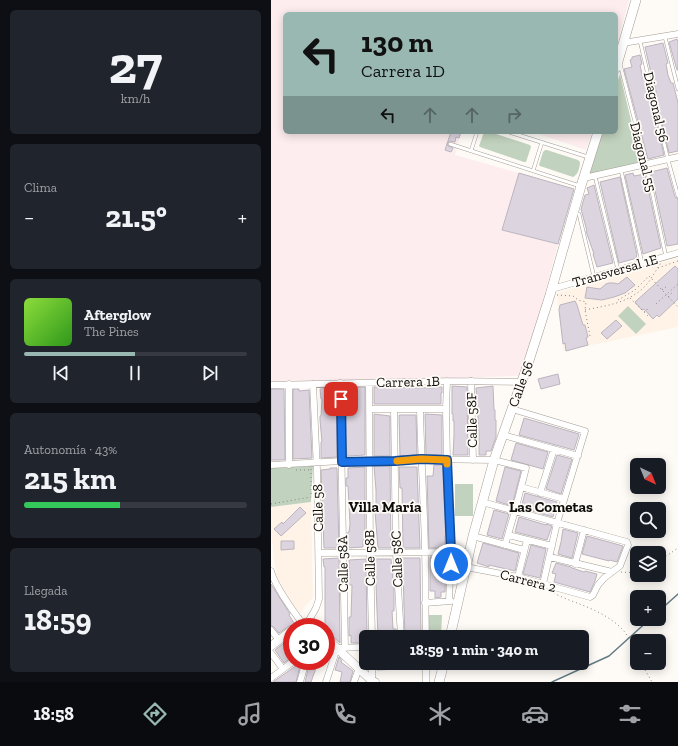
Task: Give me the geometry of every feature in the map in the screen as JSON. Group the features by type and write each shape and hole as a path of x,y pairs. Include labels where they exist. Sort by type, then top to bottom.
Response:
{"main road":[{"path":"618,61 636,0"},
{"name":"Calle 56","path":"451,630 453,602 466,567 494,460 529,361 551,292 582,182 597,134"},
{"path":"439,682 442,670"}],"street":[{"path":"623,43 678,34"},
{"path":"582,182 595,176 678,157"},
{"name":"Transversal 1E","path":"551,292 594,277 678,253"},
{"path":"425,603 453,602 447,460 447,381"},
{"name":"Carrera 1B","path":"271,385 447,381 521,382"},
{"name":"Calle 58F","path":"471,381 473,460"},
{"name":"Calle 58A","path":"326,682 341,648 343,554 340,383"},
{"name":"Calle 58B","path":"369,383 372,630"},
{"path":"289,384 289,465"},
{"name":"Calle 58","path":"310,618 316,608 319,599 319,553 314,463 313,384"},
{"path":"369,409 446,409"},
{"name":"Calle 58C","path":"394,409 396,553 401,630"},
{"path":"420,409 425,552 426,630"},
{"path":"512,409 585,431 557,523 543,584"},
{"path":"503,435 578,456"},
{"path":"540,493 554,449"},
{"path":"271,465 421,459 494,460 525,468 505,545"},
{"path":"521,487 564,499"},
{"path":"482,502 627,542 620,566 613,572 550,557"},
{"path":"575,564 584,530"},
{"path":"508,535 552,546"},
{"path":"473,536 525,550"},
{"path":"518,577 527,540"},
{"path":"319,553 469,552"},
{"name":"Carrera 2","path":"466,567 518,577 590,597 593,595 598,585 604,578 613,572"},
{"path":"271,571 277,586 300,618"},
{"path":"271,630 279,640"},
{"path":"271,646 283,637"},
{"path":"335,644 341,648 359,668 354,682"},
{"path":"341,648 359,647"},
{"path":"271,653 283,669 271,678"},
{"path":"300,682 303,670"},
{"path":"361,670 374,681"},
{"path":"373,670 374,681"},
{"path":"426,670 426,682"}],"lane":[{"path":"665,36 678,89"},
{"name":"Diagonal 56","path":"640,40 678,196"},
{"name":"Diagonal 55","path":"619,58 646,164 666,256"},
{"path":"471,151 476,134"},
{"path":"516,134 590,158"},
{"path":"533,171 542,142"},
{"path":"450,144 533,171 582,182"},
{"path":"621,170 643,263"},
{"path":"595,176 618,270"},
{"path":"579,214 594,277"}],"path":[{"path":"585,310 619,303 630,298 647,283 666,256"},
{"path":"658,268 678,261"},
{"path":"619,303 619,300 635,290 649,276 678,307"},
{"path":"656,304 678,284"},
{"path":"662,290 667,286"},
{"path":"667,291 670,295"},
{"path":"551,292 573,296 578,300 586,302 585,310 590,336"},
{"path":"668,297 673,292"},
{"path":"630,298 648,316 649,315"},
{"path":"644,312 647,309 647,311"},
{"path":"271,504 311,497 314,463"},
{"path":"666,556 678,548"},
{"path":"613,572 630,573"},
{"path":"543,584 555,594 597,612 613,622 622,629 630,641"},
{"path":"645,670 652,682"}],"shaded area":[{"path":"271,0 629,0 618,41 618,12 283,12 283,134 460,134 455,155 519,173 502,230 558,244 535,330 518,376 271,381"},
{"path":"539,134 591,134 586,150"},
{"path":"678,258 678,327 563,351 557,293"},
{"path":"311,502 313,597 300,613 277,580 271,529 271,507"}],"green space":[{"path":"620,74 641,162 587,175 600,134 618,134 618,80"},
{"path":"483,134 496,134 530,145 531,147 526,162 524,162 479,146"},
{"path":"545,150 578,160 580,164 576,175 573,177 540,166 543,152"},
{"path":"628,306 646,324 636,334 618,316"},
{"path":"313,466 311,502 271,507 271,468"},
{"path":"455,484 473,484 473,516 455,516"},
{"path":"429,615 442,615 441,630 428,630"}],"building":[{"path":"677,39 678,42 678,70 669,42"},
{"path":"663,43 668,63 666,64 668,75 671,83 673,83 678,103 678,151 669,153 645,47"},
{"path":"640,55 642,64 640,65 643,79 646,78 648,87 646,88 648,100 651,99 664,155 648,159 624,69 632,67 630,60 632,57"},
{"path":"450,134 460,134 459,138 456,137 455,142 450,141 447,143"},
{"path":"447,144 453,148 451,152 445,150"},
{"path":"667,168 675,197 678,199 678,244 667,246 651,172"},
{"path":"519,173 574,189 558,244 502,230"},
{"path":"633,173 634,176 645,174 661,248 643,254 625,175"},
{"path":"620,177 637,258 619,263 600,182"},
{"path":"594,185 613,263 597,267 581,209 585,195 589,194 587,188"},
{"path":"675,266 678,269 678,299 659,317 657,315 653,319 635,302"},
{"path":"627,277 635,285 625,293 602,300 585,298 587,287 600,289 609,283 618,284"},
{"path":"575,301 583,325 585,325 588,345 566,351 565,343 563,344 559,310 560,305"},
{"path":"616,320 622,326 607,339 601,333"},
{"path":"558,374 560,384 541,389 538,379"},
{"path":"452,386 467,387 468,455 453,455 454,421 452,414"},
{"path":"493,386 496,437 491,451 486,451 486,455 479,455 476,388"},
{"path":"365,387 365,455 347,456 345,429 346,388"},
{"path":"374,387 442,387 441,404 374,404"},
{"path":"336,388 337,457 321,458 322,442 320,416 322,399 320,389"},
{"path":"271,389 284,389 285,460 271,460"},
{"path":"293,389 299,389 299,391 309,390 312,458 293,459"},
{"path":"374,414 390,416 390,456 374,456"},
{"path":"425,414 442,415 442,455 426,455"},
{"path":"399,415 416,415 417,455 400,456"},
{"path":"524,418 579,434 574,450 519,435"},
{"path":"516,443 548,452 543,469 511,460"},
{"path":"557,455 572,459 561,494 546,489"},
{"path":"434,465 443,465 446,536 445,548 429,548 427,476 433,476"},
{"path":"374,466 390,466 391,548 378,548 375,512 376,490"},
{"path":"365,467 365,540 363,540 363,547 348,548 347,533 349,532 350,524 348,486 346,486 346,478 348,478 348,468"},
{"path":"399,467 417,467 420,548 403,548 402,488 400,488"},
{"path":"505,467 521,471 512,506 496,501"},
{"path":"337,468 339,548 324,548 321,470"},
{"path":"525,493 557,502 553,517 521,508"},
{"path":"300,507 306,513 281,536 274,529 282,522 283,524"},
{"path":"494,510 509,514 502,539 487,535"},
{"path":"519,517 552,526 547,540 515,532"},
{"path":"563,529 578,533 572,558 558,554"},
{"path":"587,536 623,546 617,562 582,554"},
{"path":"281,541 294,541 294,549 281,550"},
{"path":"483,543 519,553 515,571 489,565 489,567 477,563"},
{"path":"531,545 546,549 540,578 523,574"},
{"path":"430,557 446,558 445,592 441,592 441,597 435,598 435,591 430,591"},
{"path":"339,558 340,643 335,638 335,618 325,618 325,567 323,559"},
{"path":"402,558 420,558 421,630 405,630"},
{"path":"366,559 367,630 359,630 359,643 351,643 351,635 349,636 352,585 348,585 348,578 350,578 349,560"},
{"path":"375,559 391,559 394,591 394,611 392,611 393,629 396,630 378,630"},
{"path":"556,563 584,572 597,574 590,592 554,582 556,574 552,573"},
{"path":"271,584 290,614 291,618 283,618 283,630 279,633 274,627 271,626"},
{"path":"283,644 283,662 275,650"},
{"path":"339,657 342,661 341,662 353,671 350,682 340,682 342,672 335,670"},
{"path":"290,670 299,670 296,682 273,682"},
{"path":"308,670 315,670 311,682 305,682"}],"waterway":[{"path":"666,605 678,594"},
{"path":"552,682 609,656 642,626"}],"slow traffic":[{"path":"397,461 421,459 447,460 447,464"}],"district":[{"name":"Villa María","path":"385,507"},
{"name":"Las Cometas","path":"551,507"}],"route":[{"path":"341,399 342,462 421,459 447,460 451,564"}]}
